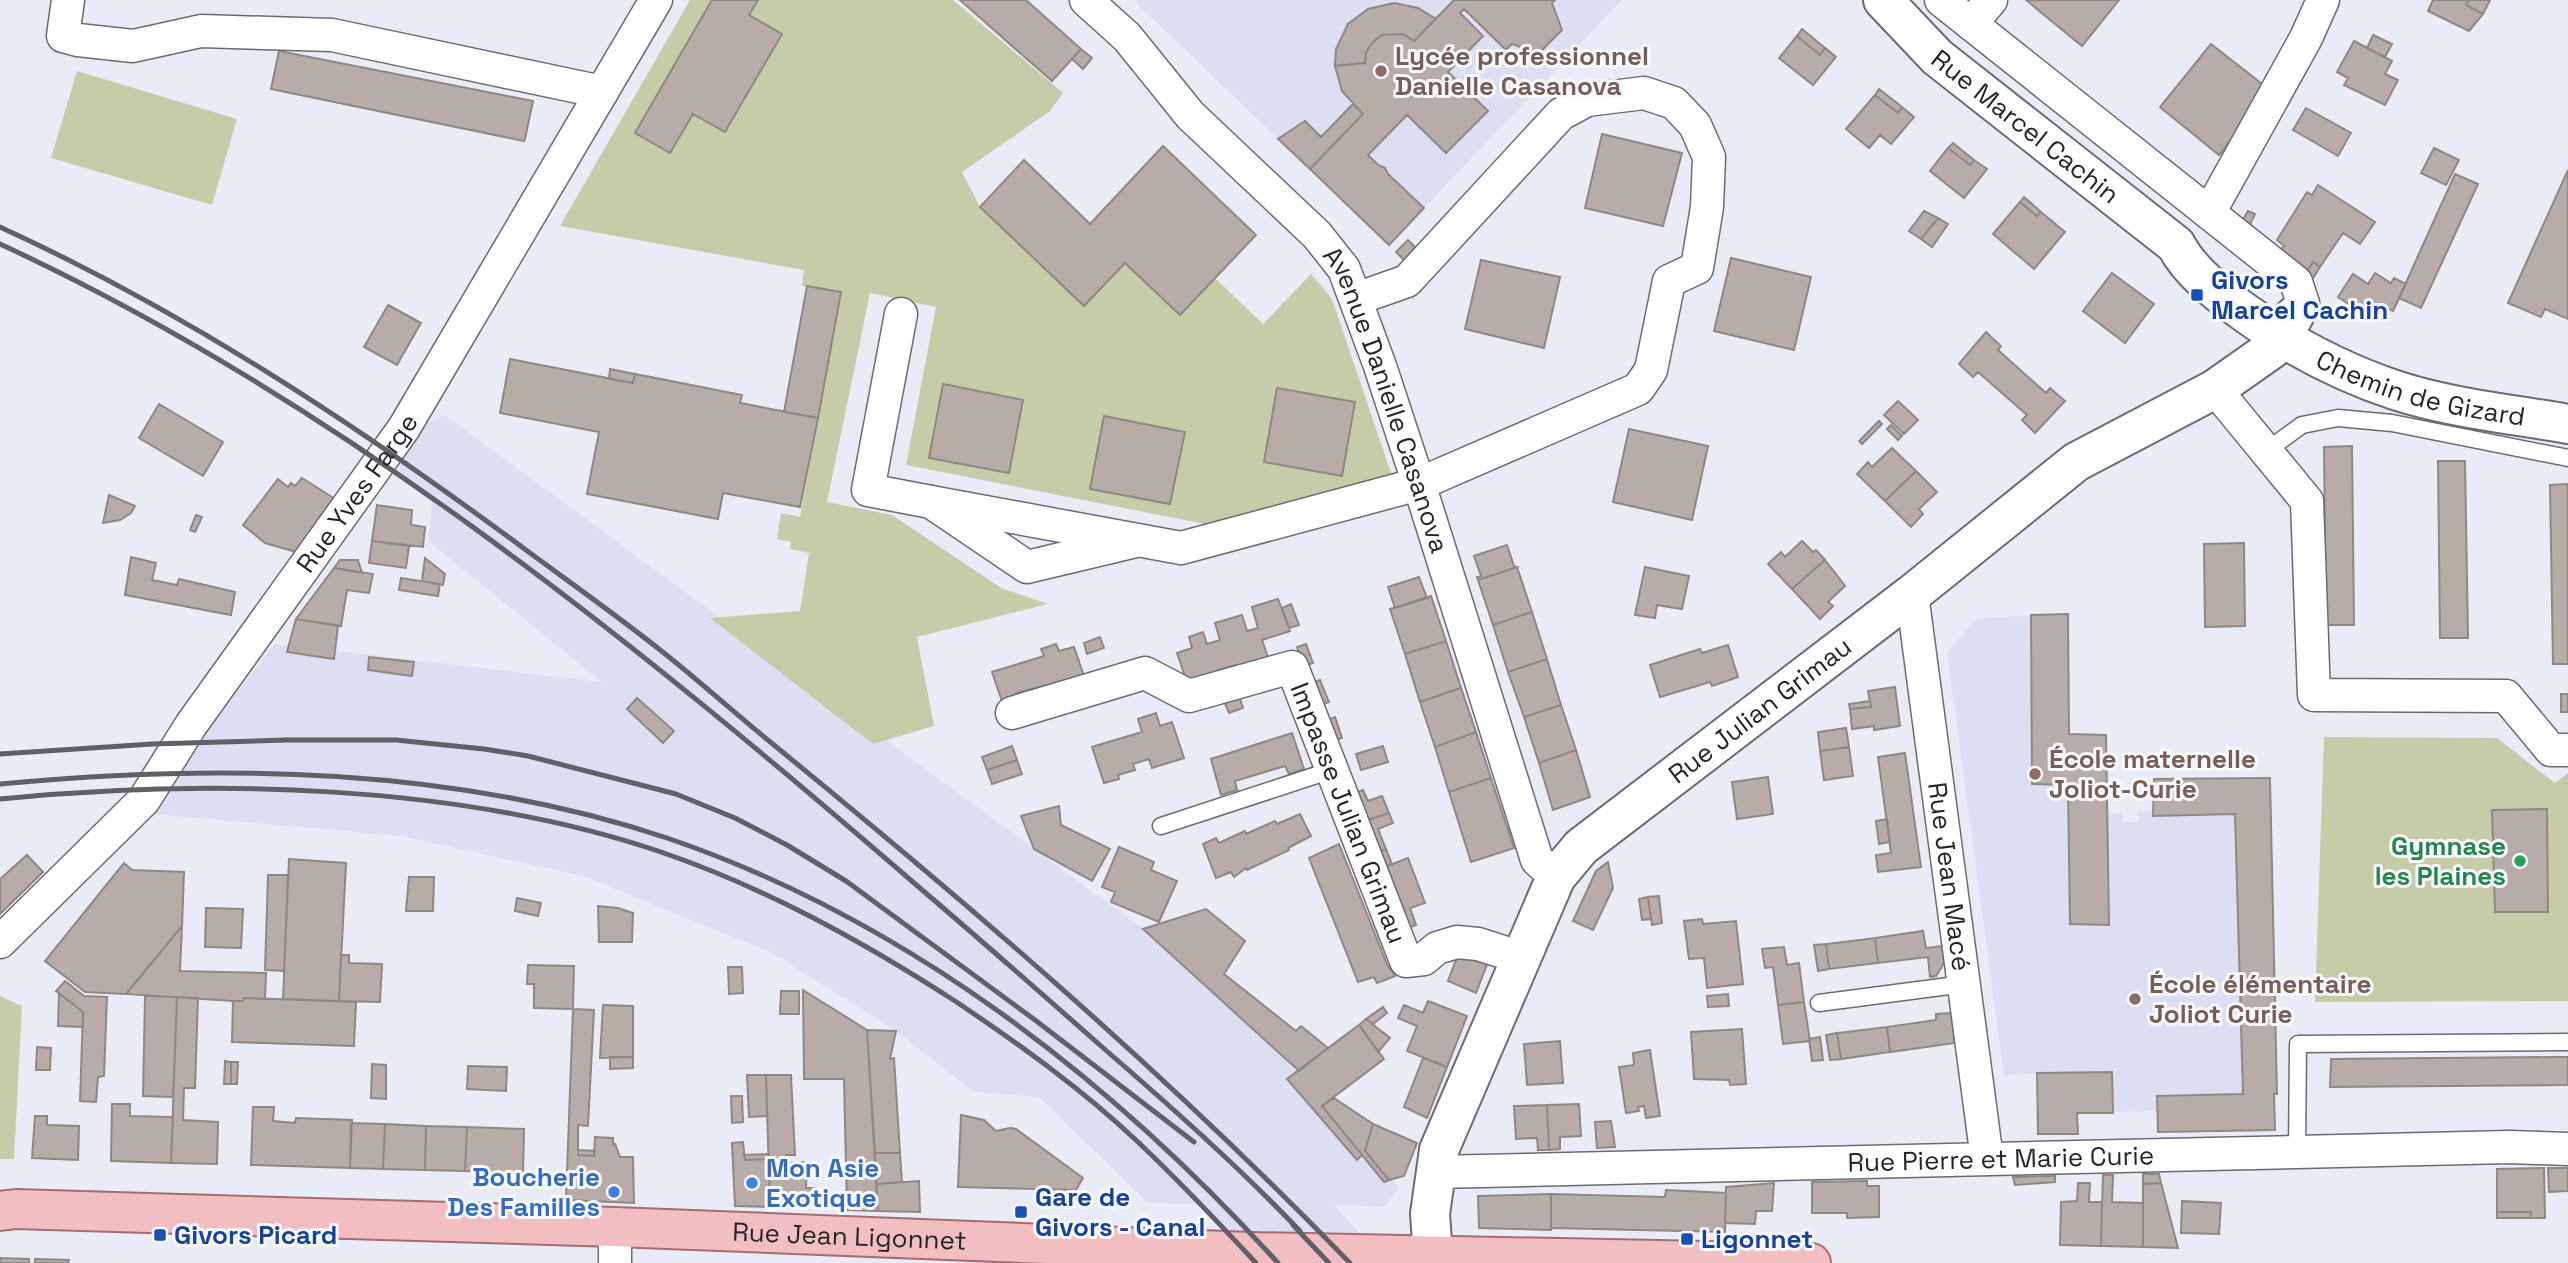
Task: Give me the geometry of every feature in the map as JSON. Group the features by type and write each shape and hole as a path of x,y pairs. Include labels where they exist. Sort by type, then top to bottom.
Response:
{"main road":[{"name":"Rue Jean Ligonnet","path":"5,1208 615,1245 1145,1255 1251,1252 1433,1255 1479,1259 1811,1263"}],"street":[{"path":"68,0 63,36 78,40 133,46 201,31 332,34 602,92"},
{"name":"Rue Yves Farge","path":"0,942 144,800 191,725 404,428 656,0"},
{"name":"Avenue Danielle Casanova","path":"1086,0 1127,37 1190,116 1317,235 1344,269 1419,484 1537,860 1556,877"},
{"name":"Rue Marcel Cachin","path":"1883,0 1937,57 2176,245 2197,248 2206,253 2287,327 2303,303 2296,282 1941,0"},
{"name":"Rue Marcel Cachin","path":"1971,24 1992,0"},
{"path":"2208,213 2306,38 2323,0"},
{"path":"901,314 868,490 1181,548 1419,484 1638,390 1651,370 1669,281 1697,268 1707,207 1709,157 1695,125 1674,103 1644,93 1587,100 1561,114 1407,281 1356,299"},
{"name":"Rue Julian Grimau","path":"1433,1255 1430,1214 1439,1150 1556,877 1581,847 1912,594 2076,462 2214,389 2272,349 2287,327"},
{"name":"Chemin de Gizard","path":"2287,327 2330,336 2413,371 2568,399"},
{"name":"Chemin de Gizard","path":"2287,327 2320,359 2396,390 2568,424"},
{"path":"2214,389 2308,500 2314,695 2506,696 2551,750 2568,750"},
{"path":"930,502 1027,567 1136,541"},
{"name":"Rue Jean Macé","path":"1912,594 1987,1159"},
{"name":"Impasse Julian Grimau","path":"1012,713 1145,673 1189,696 1292,667 1406,961 1424,959 1437,948 1457,942 1478,944 1522,958"},
{"name":"Rue Pierre et Marie Curie","path":"1436,1172 2509,1147 2568,1149"}],"lane":[{"path":"2266,450 2302,425 2339,418 2392,423 2568,458"},
{"path":"1161,826 1332,770"},
{"path":"1819,1003 1964,984"},
{"path":"2297,1152 2298,1044 2568,1042"}],"shaded area":[{"name":"Lycée professionnel Danielle Casanova","path":"1138,0 1622,0 1389,245 1136,3"},
{"path":"445,415 1143,929 1272,1044 1399,1187 1385,1207 1334,1205 1387,1263 1253,1258 1202,1204 1148,1203 1039,1097 974,1092 896,1031 770,952 583,876 401,836 151,814 166,783 275,644 602,682 429,542 432,496 399,471 414,429"},
{"name":"École élémentaire Joliot Curie","path":"2068,614 2069,734 2106,735 2107,813 2122,813 2124,822 2139,822 2138,812 2153,810 2154,779 2270,778 2277,1094 2274,1095 2275,1130 2158,1132 2157,1111 2078,1113 2078,1134 2038,1134 2037,1073 2004,1076 1947,652 1978,618"}],"green space":[{"path":"690,0 953,0 1063,93 1050,111 962,172 980,207 1084,306 1125,263 1180,315 1215,278 1263,324 1311,274 1332,299 1392,476 1230,529 906,465 936,307 870,293 827,502 892,515 1001,588 1048,604 917,637 934,726 873,744 710,618 800,611 809,553 790,549 791,542 777,539 781,513 800,517 841,292 802,286 804,270 560,226"},
{"path":"77,71 237,119 212,205 51,158"},
{"path":"2324,737 2497,738 2555,783 2568,773 2568,1001 2315,1002"},
{"path":"0,996 22,1006 14,1159 0,1159"}],"building":[{"path":"712,0 758,0 749,15 782,34 725,132 693,114 670,153 635,133"},
{"path":"960,0 1026,0 1081,49 1052,81"},
{"path":"1454,0 1555,0 1552,3 1562,30 1539,53 1512,44 1506,50 1464,9 1460,13 1483,36 1448,72 1488,111 1446,153 1407,115 1368,155 1385,168 1424,208 1389,245 1310,169 1363,114 1342,91 1335,66 1365,63 1366,52 1382,35 1403,34 1414,41"},
{"path":"2026,0 2119,0 2082,46"},
{"path":"2433,0 2469,0 2466,5 2483,14 2469,31 2428,11"},
{"path":"2469,0 2490,0 2483,14 2466,5"},
{"path":"1394,3 1418,8 1436,19 1414,41 1403,34 1382,35 1366,52 1365,63 1335,66 1336,49 1348,24 1368,9"},
{"path":"1802,29 1825,48 1820,55 1797,36"},
{"path":"2373,35 2392,44 2385,57 2367,48"},
{"path":"1797,36 1820,55 1825,48 1836,57 1813,85 1779,58"},
{"path":"2354,41 2392,61 2385,74 2398,80 2385,105 2344,85 2348,78 2337,72"},
{"path":"2211,44 2271,91 2219,155 2160,107"},
{"path":"1081,49 1092,58 1083,69 1072,59"},
{"path":"279,51 533,101 525,139 524,141 271,89"},
{"path":"1879,89 1902,107 1898,113 1875,95"},
{"path":"1875,95 1898,113 1902,107 1914,117 1891,144 1880,135 1869,148 1846,129"},
{"path":"1353,104 1363,114 1310,169 1278,139 1305,121 1321,137"},
{"path":"2306,108 2351,133 2338,156 2293,130"},
{"path":"1602,134 1682,153 1663,226 1585,208"},
{"path":"1953,143 1974,160 1970,165 1948,148"},
{"path":"1163,146 1256,235 1180,315 1125,263 1084,306 980,207 1024,160 1090,224"},
{"path":"1948,148 1970,165 1974,160 1987,169 1964,198 1930,171"},
{"path":"2434,148 2459,160 2446,185 2421,173"},
{"path":"2568,170 2568,319 2545,309 2541,317 2508,303"},
{"path":"2455,174 2478,184 2421,308 2399,298"},
{"path":"2318,185 2375,222 2360,244 2343,233 2320,267 2313,262 2306,273 2279,253 2284,246 2277,240 2307,192 2312,195"},
{"path":"2024,197 2041,212 2037,216 2020,202"},
{"path":"2020,202 2037,216 2041,212 2065,232 2034,269 1993,234"},
{"path":"1924,211 1938,218 1921,239 1909,231"},
{"path":"2248,211 2255,214 2248,229 2241,223"},
{"path":"1938,218 1948,224 1932,247 1921,239"},
{"path":"1408,240 1420,252 1408,264 1396,252"},
{"path":"1731,258 1811,277 1794,350 1714,331"},
{"path":"1481,260 1560,277 1544,348 1465,329"},
{"path":"2313,262 2320,267 2313,278 2306,273"},
{"path":"2112,273 2154,304 2125,343 2083,311"},
{"path":"2375,273 2391,283 2394,278 2406,284 2393,311 2378,304 2368,317 2338,297 2353,274 2368,284"},
{"path":"807,286 841,292 818,418 784,412"},
{"path":"388,305 421,323 397,365 364,347"},
{"path":"1986,332 2001,346 1998,350 2046,393 2050,388 2065,401 2035,433 2022,420 2027,415 1978,372 1973,377 1959,364"},
{"path":"510,359 633,383 635,374 742,395 740,403 818,418 800,507 723,493 718,519 587,494 599,432 500,413"},
{"path":"610,369 635,374 633,383 609,379"},
{"path":"943,384 1023,400 1009,473 929,458"},
{"path":"1277,388 1355,402 1342,476 1264,462"},
{"path":"1898,401 1918,420 1904,434 1884,415"},
{"path":"159,404 223,442 203,476 139,438"},
{"path":"1104,416 1185,432 1170,504 1090,489"},
{"path":"1879,421 1882,424 1862,444 1859,441"},
{"path":"1891,425 1902,436 1898,440 1887,429"},
{"path":"1629,429 1708,446 1692,520 1613,502"},
{"path":"2352,446 2354,625 2326,625 2324,447"},
{"path":"1892,448 1916,471 1885,501 1857,474 1868,462 1872,467"},
{"path":"2438,461 2465,461 2468,638 2440,638"},
{"path":"1916,471 1937,492 1919,509 1923,514 1911,527 1885,501"},
{"path":"302,478 335,499 296,552 265,543 243,525 278,479 288,487 291,483 295,486"},
{"path":"2568,484 2568,664 2553,664 2550,485"},
{"path":"109,495 135,506 131,513 120,520 103,523"},
{"path":"377,505 412,510 411,525 425,527 423,547 372,541"},
{"path":"196,515 202,517 195,532 190,530"},
{"path":"372,541 409,546 406,568 369,563"},
{"path":"1802,541 1825,560 1792,589 1768,564 1781,552 1785,557"},
{"path":"2244,543 2245,626 2205,627 2204,544"},
{"path":"1507,545 1514,566 1517,567 1478,580 1477,577 1481,576 1474,556"},
{"path":"131,557 156,563 152,580 177,585 179,579 235,592 231,615 125,595"},
{"path":"425,558 445,574 443,585 422,581"},
{"path":"340,560 358,560 362,573 334,568"},
{"path":"1825,560 1845,586 1828,602 1833,606 1820,619 1792,589"},
{"path":"1517,567 1532,612 1493,625 1478,580"},
{"path":"1645,567 1689,576 1682,609 1657,605 1655,618 1635,615"},
{"path":"334,568 373,574 369,593 347,590 341,626 296,619"},
{"path":"1419,577 1427,598 1395,608 1388,587"},
{"path":"401,578 440,584 438,596 399,590"},
{"path":"1431,596 1446,641 1405,654 1390,609"},
{"path":"1278,599 1290,631 1262,640 1270,663 1237,669 1236,665 1218,670 1220,676 1187,682 1177,653 1192,648 1189,637 1203,632 1207,644 1220,640 1215,623 1242,615 1247,631 1258,628 1252,607"},
{"path":"1291,604 1299,625 1289,628 1282,608"},
{"path":"1532,612 1547,659 1508,672 1493,625"},
{"path":"2068,614 2069,734 2106,735 2109,925 2070,924 2068,785 2032,784 2031,615"},
{"path":"296,619 338,626 334,659 287,652"},
{"path":"1100,637 1104,648 1087,654 1084,643"},
{"path":"1446,641 1461,688 1420,702 1405,654"},
{"path":"1056,644 1059,651 1074,647 1086,682 1069,688 1067,680 1016,693 1019,702 1004,707 992,672 1044,656 1041,649"},
{"path":"1306,644 1313,663 1304,666 1297,647"},
{"path":"1728,645 1738,677 1712,686 1710,682 1660,697 1650,665 1700,649 1702,653"},
{"path":"369,657 414,662 412,676 368,670"},
{"path":"1547,659 1561,705 1524,717 1508,672"},
{"path":"1320,680 1329,702 1319,705 1311,683"},
{"path":"1895,687 1900,726 1874,730 1874,726 1852,729 1850,709 1871,707 1868,691"},
{"path":"1461,688 1476,732 1435,747 1420,702"},
{"path":"1237,689 1243,708 1229,713 1221,694"},
{"path":"2561,694 2568,694 2568,712 2561,712"},
{"path":"637,698 674,731 663,743 627,709"},
{"path":"1870,701 1871,707 1850,709 1849,704"},
{"path":"1561,705 1576,750 1539,763 1524,717"},
{"path":"1156,713 1160,726 1172,722 1184,758 1152,768 1149,759 1133,764 1135,770 1118,775 1119,779 1104,783 1092,747 1142,732 1138,719"},
{"path":"1335,717 1342,738 1334,741 1325,721"},
{"path":"1846,728 1849,747 1820,751 1818,732"},
{"path":"1476,732 1491,778 1449,792 1435,747"},
{"path":"1292,733 1304,769 1289,774 1285,766 1235,781 1237,790 1221,795 1211,759"},
{"path":"1012,746 1017,760 987,770 982,757"},
{"path":"1383,746 1388,762 1361,770 1356,754"},
{"path":"1849,747 1853,776 1824,780 1820,751"},
{"path":"1576,750 1590,797 1553,810 1539,763"},
{"path":"1905,753 1921,867 1878,872 1876,855 1891,853 1878,757"},
{"path":"1017,760 1022,774 992,784 987,770"},
{"path":"1768,777 1773,814 1737,819 1732,782"},
{"path":"1491,778 1514,848 1471,862 1449,792"},
{"path":"2270,778 2277,1094 2274,1094 2275,1130 2158,1132 2157,1096 2243,1094 2235,814 2153,816 2154,779"},
{"path":"1363,790 1368,801 1382,796 1389,813 1365,821 1354,793"},
{"path":"1059,806 1061,825 1110,849 1092,881 1034,849 1021,816"},
{"name":"Gymnase les Plaines","path":"2547,809 2548,912 2495,912 2492,810"},
{"path":"1389,813 1393,823 1378,829 1386,849 1377,852 1365,821"},
{"path":"1300,814 1311,836 1288,848 1289,850 1247,870 1246,868 1234,877 1231,872 1216,878 1203,844 1216,838 1219,843 1245,831 1246,834 1275,821 1277,824"},
{"path":"1887,819 1890,842 1879,844 1876,821"},
{"path":"1339,844 1387,964 1395,976 1377,983 1374,977 1358,982 1309,858"},
{"path":"1119,847 1154,862 1151,870 1177,881 1159,922 1111,902 1115,892 1102,887"},
{"path":"1386,849 1392,864 1383,867 1377,852"},
{"path":"27,855 43,872 0,914 0,879"},
{"path":"1408,858 1425,903 1410,908 1416,925 1406,929 1400,912 1404,911 1387,866"},
{"path":"289,859 346,863 339,1001 283,999"},
{"path":"1608,862 1613,888 1593,930 1573,921 1596,871"},
{"path":"124,863 132,870 184,872 182,926 126,994 85,992 45,961"},
{"path":"268,875 288,875 284,971 265,970"},
{"path":"409,877 434,877 433,911 406,911"},
{"path":"1659,896 1662,923 1652,925 1648,897"},
{"path":"1648,897 1651,919 1642,920 1639,899"},
{"path":"517,898 541,903 538,916 515,911"},
{"path":"598,906 633,913 632,942 599,942"},
{"path":"206,908 243,909 241,948 205,947"},
{"path":"1206,909 1245,941 1224,974 1296,1031 1301,1026 1328,1048 1299,1071 1143,929"},
{"path":"1702,919 1703,924 1736,921 1743,984 1707,988 1704,958 1689,959 1684,921"},
{"path":"182,926 180,971 266,973 265,999 244,998 243,1001 233,1001 126,994"},
{"path":"1923,931 1926,948 1942,946 1944,963 1936,976 1930,977 1928,957 1878,963 1875,938"},
{"path":"1875,938 1878,963 1829,969 1826,944"},
{"path":"1826,944 1829,969 1818,971 1814,945"},
{"path":"1784,947 1787,965 1799,963 1804,1002 1778,1005 1773,967 1765,968 1762,949"},
{"path":"1464,951 1488,962 1476,993 1448,981 1457,957"},
{"path":"341,955 349,955 349,963 382,964 380,1002 339,1001"},
{"path":"528,965 574,966 573,1009 534,1008 534,984 527,984"},
{"path":"728,967 742,967 743,993 729,994"},
{"path":"65,981 84,996 107,997 104,1076 98,1077 96,1102 80,1101 83,1012 56,991"},
{"path":"803,990 867,1030 878,1211 847,1210 844,1079 804,1079"},
{"path":"781,991 799,991 799,1014 780,1014"},
{"path":"59,993 83,1012 83,1027 58,1026"},
{"path":"1728,994 1729,1006 1708,1007 1707,996"},
{"path":"145,996 177,997 173,1097 143,1096"},
{"path":"177,997 198,998 195,1088 184,1088 183,1120 218,1122 217,1164 171,1163"},
{"path":"244,998 356,1002 354,1046 232,1042 233,1001 243,1001"},
{"path":"1428,1001 1467,1016 1447,1067 1407,1051 1417,1026 1398,1018 1404,1005 1423,1013"},
{"path":"1804,1002 1810,1041 1783,1044 1778,1005"},
{"path":"603,1005 633,1006 633,1057 600,1058"},
{"path":"1383,1007 1387,1013 1373,1024 1366,1019"},
{"path":"573,1009 594,1010 588,1126 578,1125 578,1155 594,1156 595,1137 613,1138 613,1145 615,1144 620,1157 633,1157 634,1203 566,1200"},
{"path":"1951,1013 1955,1043 1890,1052 1887,1027 1936,1020 1936,1014"},
{"path":"1366,1019 1390,1038 1378,1052 1359,1025"},
{"path":"1359,1025 1384,1059 1322,1106 1362,1155 1357,1160 1287,1079"},
{"path":"1887,1027 1890,1052 1841,1059 1837,1033"},
{"path":"1742,1029 1746,1084 1730,1085 1729,1080 1694,1079 1691,1032"},
{"path":"867,1030 896,1031 890,1059 894,1058 900,1153 875,1153"},
{"path":"1837,1033 1841,1059 1830,1060 1826,1035"},
{"path":"1820,1037 1823,1060 1812,1061 1809,1039"},
{"path":"1560,1041 1563,1083 1527,1085 1524,1044"},
{"path":"37,1047 51,1048 50,1070 36,1070"},
{"path":"1650,1050 1660,1116 1646,1118 1644,1106 1638,1107 1639,1111 1626,1113 1619,1067 1634,1065 1633,1053"},
{"path":"610,1057 633,1057 633,1068 610,1069"},
{"path":"2568,1057 2568,1085 2330,1087 2331,1059"},
{"path":"1423,1058 1447,1067 1427,1118 1404,1107"},
{"path":"225,1061 231,1062 231,1084 224,1084"},
{"path":"231,1062 238,1062 237,1084 231,1084"},
{"path":"372,1064 386,1065 386,1099 371,1098"},
{"path":"468,1066 507,1067 506,1091 467,1089"},
{"path":"2112,1072 2113,1113 2077,1113 2078,1134 2038,1134 2037,1073"},
{"path":"747,1075 766,1075 767,1116 749,1117"},
{"path":"766,1075 791,1075 795,1155 786,1155 787,1163 807,1162 806,1188 816,1188 815,1204 805,1204 805,1208 770,1207"},
{"path":"731,1096 742,1096 743,1122 732,1123"},
{"path":"1334,1098 1373,1124 1365,1151 1389,1180 1384,1182 1322,1106"},
{"path":"112,1104 130,1104 130,1116 173,1117 171,1163 111,1161"},
{"path":"1579,1104 1581,1136 1560,1137 1560,1149 1549,1150 1547,1105"},
{"path":"1547,1105 1549,1150 1538,1150 1537,1138 1516,1139 1514,1106"},
{"path":"253,1107 274,1107 273,1121 295,1123 296,1118 352,1120 350,1168 251,1165"},
{"path":"961,1115 984,1120 996,1131 1016,1129 1083,1178 1076,1190 958,1187"},
{"path":"35,1116 47,1116 47,1125 79,1126 78,1160 32,1158"},
{"path":"1611,1121 1615,1147 1597,1148 1595,1122"},
{"path":"351,1123 385,1124 383,1169 350,1168"},
{"path":"385,1124 426,1126 425,1170 383,1169"},
{"path":"1373,1124 1417,1143 1404,1176 1389,1180 1365,1151"},
{"path":"426,1126 467,1127 465,1171 425,1170"},
{"path":"467,1127 524,1129 523,1173 465,1171"},
{"name":"Mon Asie Exotique","path":"743,1142 745,1160 769,1159 770,1207 735,1206 732,1143"},
{"path":"578,1150 595,1151 594,1156 578,1155"},
{"path":"875,1153 900,1153 902,1182 876,1184"},
{"path":"769,1154 769,1159 745,1160 744,1155"},
{"path":"2544,1168 2545,1218 2530,1218 2531,1212 2497,1212 2497,1169"},
{"path":"2548,1168 2568,1168 2568,1191 2549,1192"},
{"path":"2143,1174 2159,1174 2161,1183 2143,1184"},
{"path":"2103,1175 2113,1175 2112,1202 2143,1203 2143,1247 2101,1246"},
{"path":"2055,1176 2055,1182 2015,1185 2013,1177"},
{"path":"919,1181 920,1212 878,1211 876,1184"},
{"path":"1867,1181 1867,1186 1879,1186 1879,1217 1847,1218 1847,1213 1812,1213 1812,1182"},
{"path":"1774,1183 1772,1211 1756,1211 1755,1224 1725,1223 1726,1187"},
{"path":"2078,1183 2090,1183 2089,1202 2102,1202 2101,1246 2060,1245 2061,1202 2077,1201"},
{"path":"2161,1183 2178,1248 2143,1247 2143,1184"},
{"path":"1666,1190 1726,1193 1725,1232 1551,1228 1551,1194 1665,1197"},
{"path":"1551,1194 1551,1230 1479,1228 1478,1196"},
{"path":"2182,1201 2221,1203 2219,1234 2181,1233"},
{"path":"2497,1212 2531,1212 2530,1218 2497,1218"},
{"path":"0,1258 29,1259 29,1263 0,1263"},
{"path":"35,1259 69,1260 68,1263 35,1263"}],"railway":[{"path":"0,227 138,296 336,416 463,504 647,640 919,865 1067,993 1211,1126 1350,1263"},
{"path":"0,244 126,307 248,377 366,453 482,534 595,619 706,707 989,948 1203,1136 1300,1231"},
{"path":"0,754 152,744 396,740 528,756 676,794 735,818 787,845 846,881 1035,1020 1194,1142"},
{"path":"0,784 167,774 336,776 421,784 504,797 586,814 667,838 755,872 839,913 921,959 999,1012 1074,1069 1145,1130 1213,1195 1278,1263"},
{"path":"0,799 80,792 248,789 334,792 419,800 503,812 584,829 700,866 776,899 849,937 955,1001 1003,1034 1117,1122 1256,1263"},
{"path":"1293,1225 1329,1263"}],"place":[{"name":"Lycée professionnel Danielle Casanova","path":"1381,71"},
{"name":"Givors Marcel Cachin","path":"2197,295"},
{"name":"École maternelle Joliot-Curie","path":"2035,774"},
{"name":"Gymnase les Plaines","path":"2520,861"},
{"name":"École élémentaire Joliot Curie","path":"2135,999"},
{"name":"Mon Asie Exotique","path":"752,1183"},
{"name":"Boucherie Des Familles","path":"614,1192"},
{"name":"Gare de Givors - Canal","path":"1021,1212"},
{"name":"Givors Picard","path":"160,1235"},
{"name":"Ligonnet","path":"1687,1239"}]}
